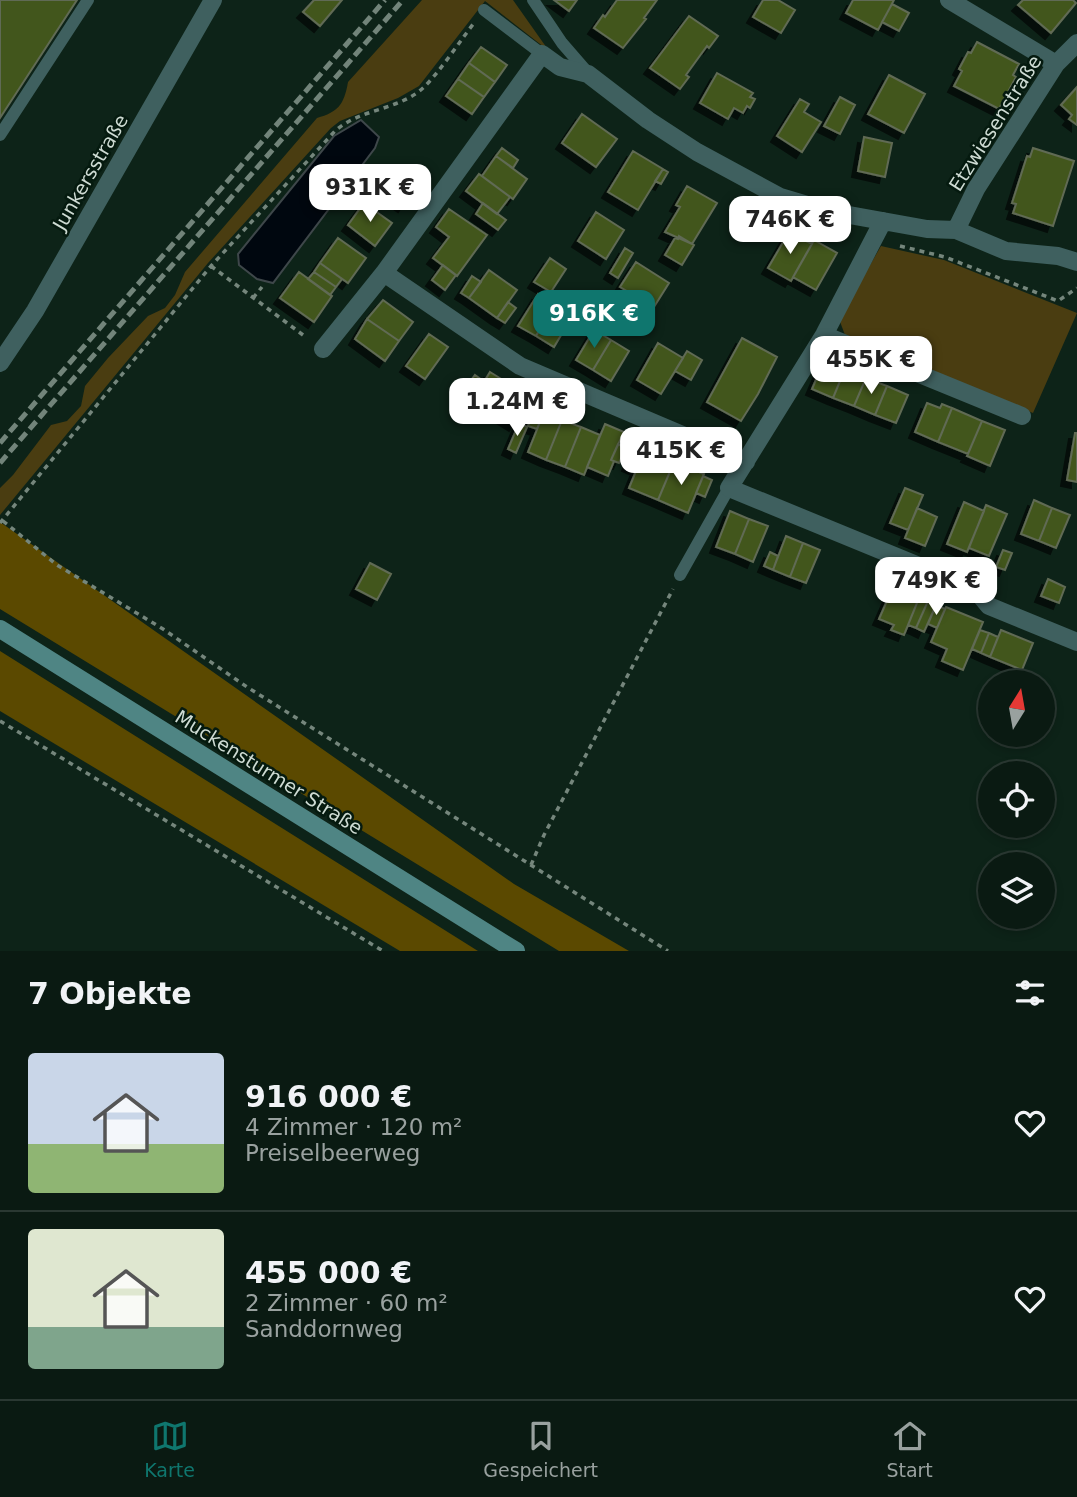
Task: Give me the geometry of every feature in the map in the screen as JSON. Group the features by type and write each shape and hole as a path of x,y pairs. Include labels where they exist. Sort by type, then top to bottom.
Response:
{"main road":[{"name":"Muckensturmer Straße","path":"0,629 516,951"}],"street":[{"name":"Junkersstraße","path":"0,363 33,313 213,0"},
{"path":"949,0 1056,64"},
{"name":"Etzwiesenstraße","path":"956,230 976,189 1056,64 1077,43"},
{"path":"323,349 384,273 542,54 560,67 588,74 648,120 697,152 780,197 827,211 927,229 956,230 1006,251 1058,256 1077,262"},
{"path":"883,221 824,335 729,488 975,589 989,606 1077,642"},
{"path":"384,273 520,366 746,462"},
{"path":"824,335 1022,416"}],"lane":[{"path":"0,135 88,0"},
{"path":"533,0 562,43 588,74"},
{"path":"484,10 542,54"},
{"path":"680,575 729,488"}],"path":[{"path":"484,10 423,89 343,123 211,266 2,522 57,565 163,629 247,687 668,951"},
{"path":"874,240 945,257 1058,301 1077,288"},
{"path":"211,266 323,349"},
{"path":"253,298 262,287"},
{"path":"531,865 544,835 680,575"},
{"path":"0,721 383,951"}],"shaded area":[{"path":"422,0 513,0 549,51 485,1 419,86 398,98 340,121 331,128 208,263 0,515 0,488 51,425 67,421 81,406 85,386 108,358 148,316 165,308 175,295 185,272 317,118 339,106 348,82"},
{"path":"361,120 379,137 375,148 273,283 257,279 239,265 238,254 334,136"},
{"path":"881,246 944,260 1077,313 1033,413 845,335 839,319"},
{"path":"0,522 514,884 629,951 559,951 0,609"},
{"path":"0,651 478,951 400,951 0,711"}],"building":[{"path":"0,0 77,0 0,118"},
{"path":"314,0 342,0 320,26 303,12"},
{"path":"554,0 577,0 569,11"},
{"path":"617,0 657,0 623,48 594,28"},
{"path":"763,0 778,0 795,10 781,33 753,17"},
{"path":"853,0 894,0 878,30 846,13"},
{"path":"1023,0 1073,0 1076,3 1051,33 1018,5"},
{"path":"892,4 909,13 899,31 882,22"},
{"path":"689,16 718,36 709,48 707,46 686,75 689,77 680,89 650,68"},
{"path":"977,42 1019,64 1013,75 1016,77 999,109 954,86 962,71 959,69"},
{"path":"481,47 507,65 495,82 469,63"},
{"path":"469,63 495,82 484,97 458,79"},
{"path":"717,73 753,93 750,97 755,99 750,108 747,106 743,113 734,108 728,119 700,103"},
{"path":"889,75 925,94 904,133 868,114"},
{"path":"458,79 484,97 472,114 446,96"},
{"path":"1077,87 1077,125 1069,119 1072,115 1061,105"},
{"path":"840,97 855,105 840,134 824,126"},
{"path":"800,99 809,104 804,112 821,122 802,152 777,136"},
{"path":"582,114 617,139 596,167 562,143"},
{"path":"864,137 892,143 885,177 858,171"},
{"path":"502,148 518,160 513,168 496,156"},
{"path":"1033,148 1074,161 1053,226 1013,213 1016,204 1012,203 1027,156 1030,157"},
{"path":"633,151 663,169 638,210 608,192"},
{"path":"496,156 527,179 513,199 482,176"},
{"path":"401,167 421,181 404,206 383,192"},
{"path":"663,169 668,172 661,184 655,181"},
{"path":"479,174 510,197 497,214 466,191"},
{"path":"687,186 717,203 692,244 665,232 680,207 676,205"},
{"path":"364,203 392,223 375,246 348,225"},
{"path":"483,203 506,220 498,230 476,214"},
{"path":"449,209 487,235 457,276 433,258 449,237 436,227"},
{"path":"596,212 624,230 606,259 578,241"},
{"path":"789,232 812,244 791,281 768,268"},
{"path":"679,236 694,245 682,265 665,255"},
{"path":"338,238 366,258 348,283 320,263"},
{"path":"814,240 837,253 816,290 793,277"},
{"path":"625,248 633,253 618,278 610,273"},
{"path":"550,258 566,269 551,292 534,282"},
{"path":"636,262 669,283 654,307 620,287"},
{"path":"320,263 342,279 336,287 314,272"},
{"path":"443,265 456,275 445,290 432,280"},
{"path":"489,270 517,290 497,318 469,298"},
{"path":"299,272 332,296 314,322 280,298"},
{"path":"314,272 336,287 330,295 308,279"},
{"path":"472,276 481,282 469,298 461,293"},
{"path":"538,294 555,304 536,336 518,326"},
{"path":"383,300 413,322 399,341 367,319"},
{"path":"508,302 516,308 505,323 497,318"},
{"path":"555,304 573,315 554,347 536,336"},
{"path":"367,319 399,341 385,361 355,339"},
{"path":"594,330 611,340 593,370 576,360"},
{"path":"429,334 448,347 425,379 406,366"},
{"path":"742,338 777,357 741,421 707,402"},
{"path":"611,340 629,351 611,381 593,370"},
{"path":"658,343 683,358 661,394 637,380"},
{"path":"687,351 702,360 691,380 675,371"},
{"path":"824,361 845,369 833,398 812,389"},
{"path":"845,369 866,378 854,406 833,398"},
{"path":"490,372 511,385 494,412 473,400"},
{"path":"475,375 482,380 471,396 463,391"},
{"path":"866,378 887,386 875,415 854,406"},
{"path":"511,385 532,398 515,425 494,412"},
{"path":"887,386 908,395 896,423 875,415"},
{"path":"927,403 940,408 942,404 952,408 938,442 915,432"},
{"path":"952,408 982,421 968,454 938,442"},
{"path":"535,409 544,412 537,429 528,426"},
{"path":"544,412 562,420 546,460 528,452"},
{"path":"562,420 581,427 565,467 546,460"},
{"path":"982,421 1005,430 990,466 967,456"},
{"path":"519,423 527,427 516,453 508,449"},
{"path":"605,424 624,432 611,460 614,461 608,476 587,467"},
{"path":"581,427 600,435 584,475 565,467"},
{"path":"1077,433 1077,482 1067,480"},
{"path":"618,444 626,448 619,463 611,460"},
{"path":"635,447 644,451 637,469 628,465"},
{"path":"645,449 674,462 658,500 629,488"},
{"path":"674,462 704,474 688,513 658,500"},
{"path":"703,476 712,480 705,497 696,493"},
{"path":"905,488 923,495 908,530 890,523"},
{"path":"1034,500 1052,508 1039,541 1021,534"},
{"path":"964,502 984,511 967,552 947,544"},
{"path":"986,505 1007,514 989,556 969,548"},
{"path":"917,508 937,517 925,546 905,538"},
{"path":"1052,508 1070,515 1056,548 1039,541"},
{"path":"730,511 749,519 735,554 716,547"},
{"path":"749,519 768,526 753,562 735,554"},
{"path":"786,536 803,543 790,577 773,570"},
{"path":"803,543 820,550 806,583 790,577"},
{"path":"1003,550 1012,553 1005,570 996,567"},
{"path":"770,552 778,556 773,570 764,566"},
{"path":"370,563 391,574 377,600 356,589"},
{"path":"1048,579 1065,587 1059,603 1041,596"},
{"path":"893,587 919,598 904,635 891,630 894,625 879,619"},
{"path":"919,598 928,601 916,628 908,625"},
{"path":"928,601 936,605 924,632 916,628"},
{"path":"936,605 945,609 937,628 928,624"},
{"path":"946,607 983,622 963,670 942,661 947,649 931,642"},
{"path":"980,630 989,633 981,653 972,649"},
{"path":"1001,630 1033,643 1022,670 990,657"},
{"path":"989,633 998,637 990,657 981,653"}],"railway":[{"path":"0,443 385,0"},
{"path":"0,463 403,0"}]}
